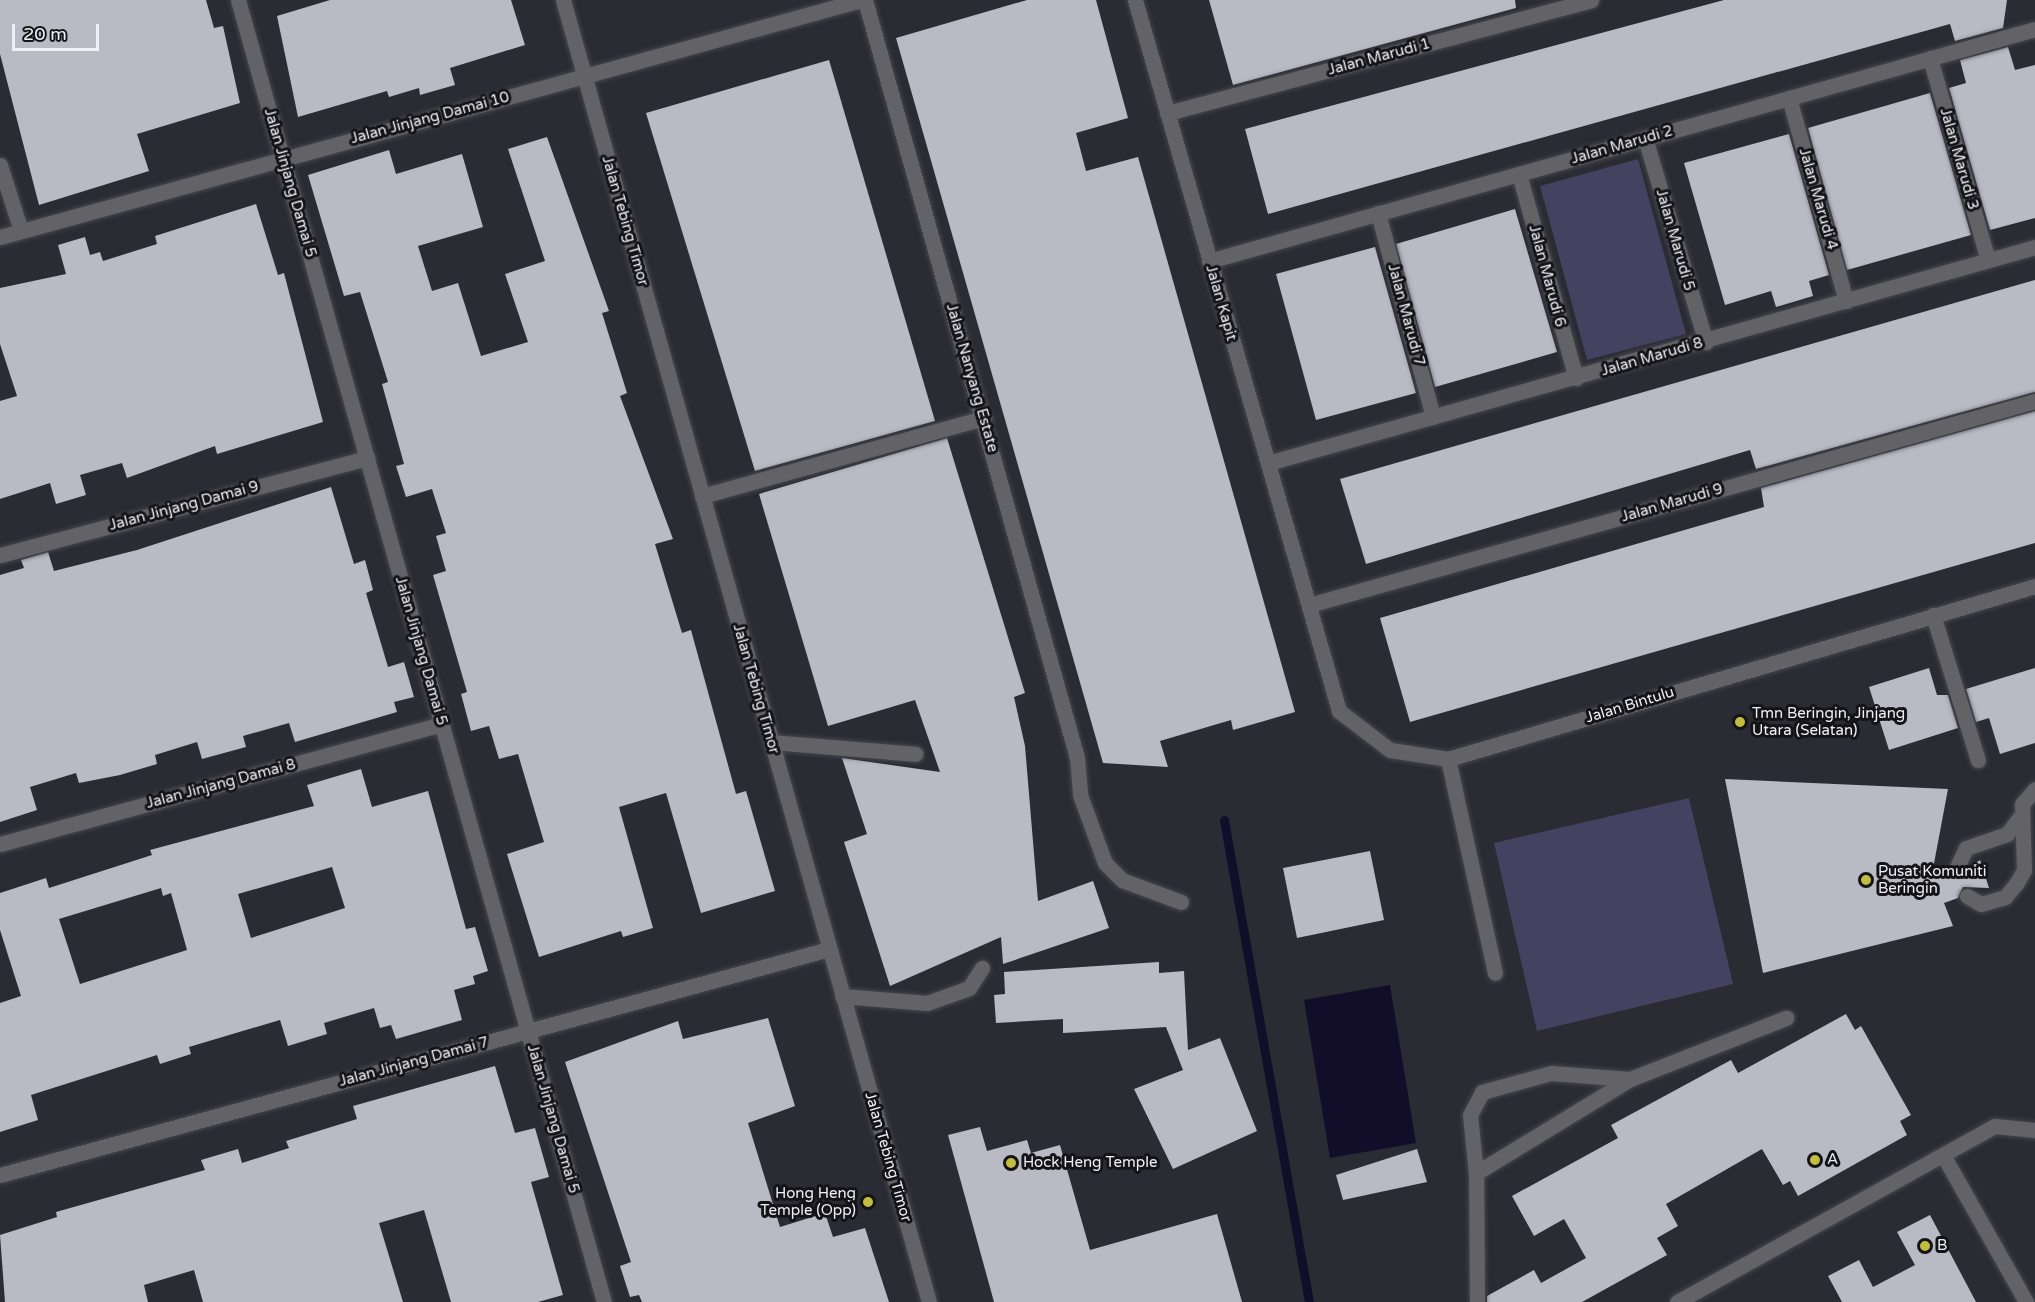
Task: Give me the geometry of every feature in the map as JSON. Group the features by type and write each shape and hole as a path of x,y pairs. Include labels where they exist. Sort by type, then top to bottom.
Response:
{"street":[{"name":"Jalan Jinjang Damai 5","path":"238,0 604,1302"},
{"name":"Jalan Tebing Timor","path":"563,0 929,1302"},
{"name":"Jalan Jinjang Damai 10","path":"0,237 863,0"},
{"name":"Jalan Nanyang Estate","path":"863,0 984,418 1077,758 1083,806 1104,863 1122,880 1181,902"},
{"name":"Jalan Kapit","path":"1135,0 1308,605"},
{"name":"Jalan Marudi 1","path":"1167,113 1591,0"},
{"name":"Jalan Marudi 2","path":"1209,261 2035,29"},
{"name":"Jalan Marudi 3","path":"1930,58 1988,260"},
{"name":"Jalan Marudi 4","path":"1789,98 1846,301"},
{"name":"Jalan Marudi 5","path":"1645,138 1706,342"},
{"path":"0,165 21,231"},
{"name":"Jalan Marudi 6","path":"1519,174 1576,378"},
{"name":"Jalan Marudi 7","path":"1378,213 1433,417"},
{"name":"Jalan Marudi 8","path":"1268,463 1706,342 2035,247"},
{"name":"Jalan Marudi 9","path":"1308,605 2035,402"},
{"path":"702,496 984,418"},
{"name":"Jalan Jinjang Damai 9","path":"0,555 367,458"},
{"name":"Jalan Bintulu","path":"1308,605 1339,711 1390,750 1448,759 2035,585"},
{"path":"1933,615 1978,760"},
{"name":"Jalan Jinjang Damai 8","path":"0,844 442,724"},
{"path":"771,742 916,754"},
{"path":"1448,759 1495,973"},
{"path":"1967,896 1981,904 2005,897 2016,884 2024,870 2019,818 2022,804 2035,789"},
{"path":"1957,867 1966,848 2007,834 2019,818"},
{"name":"Jalan Jinjang Damai 7","path":"0,1175 829,949"},
{"path":"842,996 927,1003 969,988 982,968"},
{"path":"1476,1173 1630,1079 1786,1018"},
{"path":"1477,1302 1476,1173 1470,1115 1482,1092 1551,1073 1630,1079"},
{"path":"1677,1302 1995,1126 2035,1130"},
{"path":"1943,1155 2026,1302"}],"shaded area":[{"path":"1638,159 1686,334 1587,360 1540,186"},
{"path":"1689,798 1733,984 1537,1031 1494,843"},
{"path":"1390,985 1416,1143 1330,1158 1304,1000"}],"building":[{"path":"0,0 206,0 214,28 223,26 240,103 137,134 149,171 39,205 0,54"},
{"path":"330,0 511,0 525,45 450,68 455,85 420,95 419,88 389,97 387,91 298,117 277,16"},
{"path":"1027,0 1096,0 1128,118 1076,133 1086,171 1138,157 1295,712 1233,730 1231,720 1160,741 1168,767 1103,763 896,38"},
{"path":"1209,0 1515,0 1516,8 1233,85"},
{"path":"1724,0 2007,0 2003,28 1955,41 1950,24 1268,214 1245,129"},
{"path":"2008,47 2015,70 2035,65 2035,218 1990,230 1949,88 1966,83 1960,60"},
{"path":"829,60 935,421 755,471 646,113"},
{"path":"1930,93 1971,235 1847,270 1808,128"},
{"path":"1789,134 1829,275 1809,281 1813,296 1776,307 1771,291 1725,305 1684,163"},
{"path":"547,137 609,311 602,313 627,393 620,396 673,539 655,544 682,633 691,630 736,794 746,791 775,891 701,913 666,793 619,807 653,928 623,937 621,931 539,957 507,854 544,842 518,754 499,759 489,726 471,731 461,694 467,692 433,575 446,571 436,536 446,533 432,489 406,497 396,466 404,464 382,384 388,382 360,292 344,296 308,175 389,150 396,174 462,154 483,227 418,246 432,291 458,283 481,356 528,342 505,274 545,261 508,149"},
{"path":"256,204 278,275 284,273 323,422 217,454 215,446 127,478 122,463 80,475 86,495 56,504 50,483 0,499 0,401 17,396 0,344 0,288 66,274 58,245 85,237 90,255 100,252 103,261 157,244 155,236"},
{"path":"1515,209 1557,352 1435,387 1396,244"},
{"path":"1375,247 1416,393 1316,420 1276,274"},
{"path":"2035,280 2035,392 1756,469 1750,450 1366,564 1340,479"},
{"path":"2035,411 2035,543 1410,722 1380,618 1764,507 1761,488"},
{"path":"947,438 1025,693 1014,697 1025,746 1038,901 1093,881 1109,928 1003,964 1001,937 890,986 844,842 867,834 842,758 940,772 915,700 828,726 759,494"},
{"path":"331,487 354,564 365,560 373,590 366,593 388,667 404,662 414,697 394,702 397,712 295,742 289,723 243,736 246,747 202,759 197,742 155,755 157,764 120,775 79,783 76,773 30,787 37,810 0,822 0,575 24,568 21,560 48,552 54,571 137,550"},
{"path":"1929,668 1937,695 1948,695 1958,728 1889,750 1869,687"},
{"path":"2035,668 2035,743 2000,754 1989,718 1976,722 1966,689"},
{"path":"361,769 372,807 428,791 466,929 475,927 488,971 473,976 475,984 454,990 462,1020 396,1039 391,1025 380,1028 374,1008 324,1023 327,1034 288,1046 280,1020 189,1047 191,1054 160,1064 157,1055 31,1095 38,1120 0,1132 0,1003 21,996 0,930 0,893 46,878 49,888 152,855 150,850 314,806 307,785","holes":["332,867 345,908 251,938 238,894","161,888 163,896 171,893 187,950 80,984 59,919"]},
{"name":"Pusat Komuniti Beringin","path":"1725,779 1948,789 1932,874 1948,869 1958,877 1980,860 1989,888 1963,887 1958,898 1944,903 1953,926 1763,973"},
{"path":"1370,851 1384,920 1297,938 1283,868"},
{"path":"1159,962 1159,973 1184,971 1188,1050 1220,1038 1257,1131 1173,1169 1134,1089 1183,1070 1166,1027 1063,1033 1063,1019 996,1023 994,995 1005,994 1004,972"},
{"name":"A","path":"1846,1014 1855,1030 1861,1026 1911,1115 1900,1121 1907,1135 1798,1196 1790,1181 1783,1185 1762,1149 1666,1204 1678,1226 1657,1238 1667,1255 1582,1302 1487,1302 1487,1296 1534,1270 1541,1283 1586,1258 1564,1219 1534,1236 1512,1196 1618,1138 1611,1125 1731,1060 1738,1073"},
{"path":"768,1018 795,1106 748,1123 780,1227 825,1213 833,1237 865,1228 889,1302 642,1302 639,1295 630,1297 620,1266 631,1262 565,1062 678,1021 683,1039"},
{"path":"495,1066 515,1133 535,1128 549,1177 531,1182 563,1295 538,1302 451,1302 424,1210 379,1223 403,1302 203,1302 194,1270 144,1285 148,1302 5,1302 0,1235 57,1217 56,1212 205,1170 201,1160 238,1149 242,1163 289,1148 286,1141 357,1119 353,1106"},
{"path":"980,1127 987,1151 1027,1140 1031,1153 1060,1145 1090,1250 1217,1214 1242,1302 994,1302 948,1135"},
{"path":"1417,1149 1427,1182 1343,1200 1336,1175"},
{"name":"B","path":"1930,1215 1976,1302 1842,1302 1828,1276 1859,1260 1873,1287 1915,1265 1897,1232"}],"waterway":[{"path":"1224,820 1309,1302"}],"place":[{"name":"Tmn Beringin, Jinjang Utara (Selatan)","path":"1740,722"},
{"name":"Pusat Komuniti Beringin","path":"1866,880"},
{"name":"A","path":"1815,1160"},
{"name":"Hock Heng Temple","path":"1011,1163"},
{"name":"Hong Heng Temple (Opp)","path":"868,1202"},
{"name":"B","path":"1925,1246"}]}
